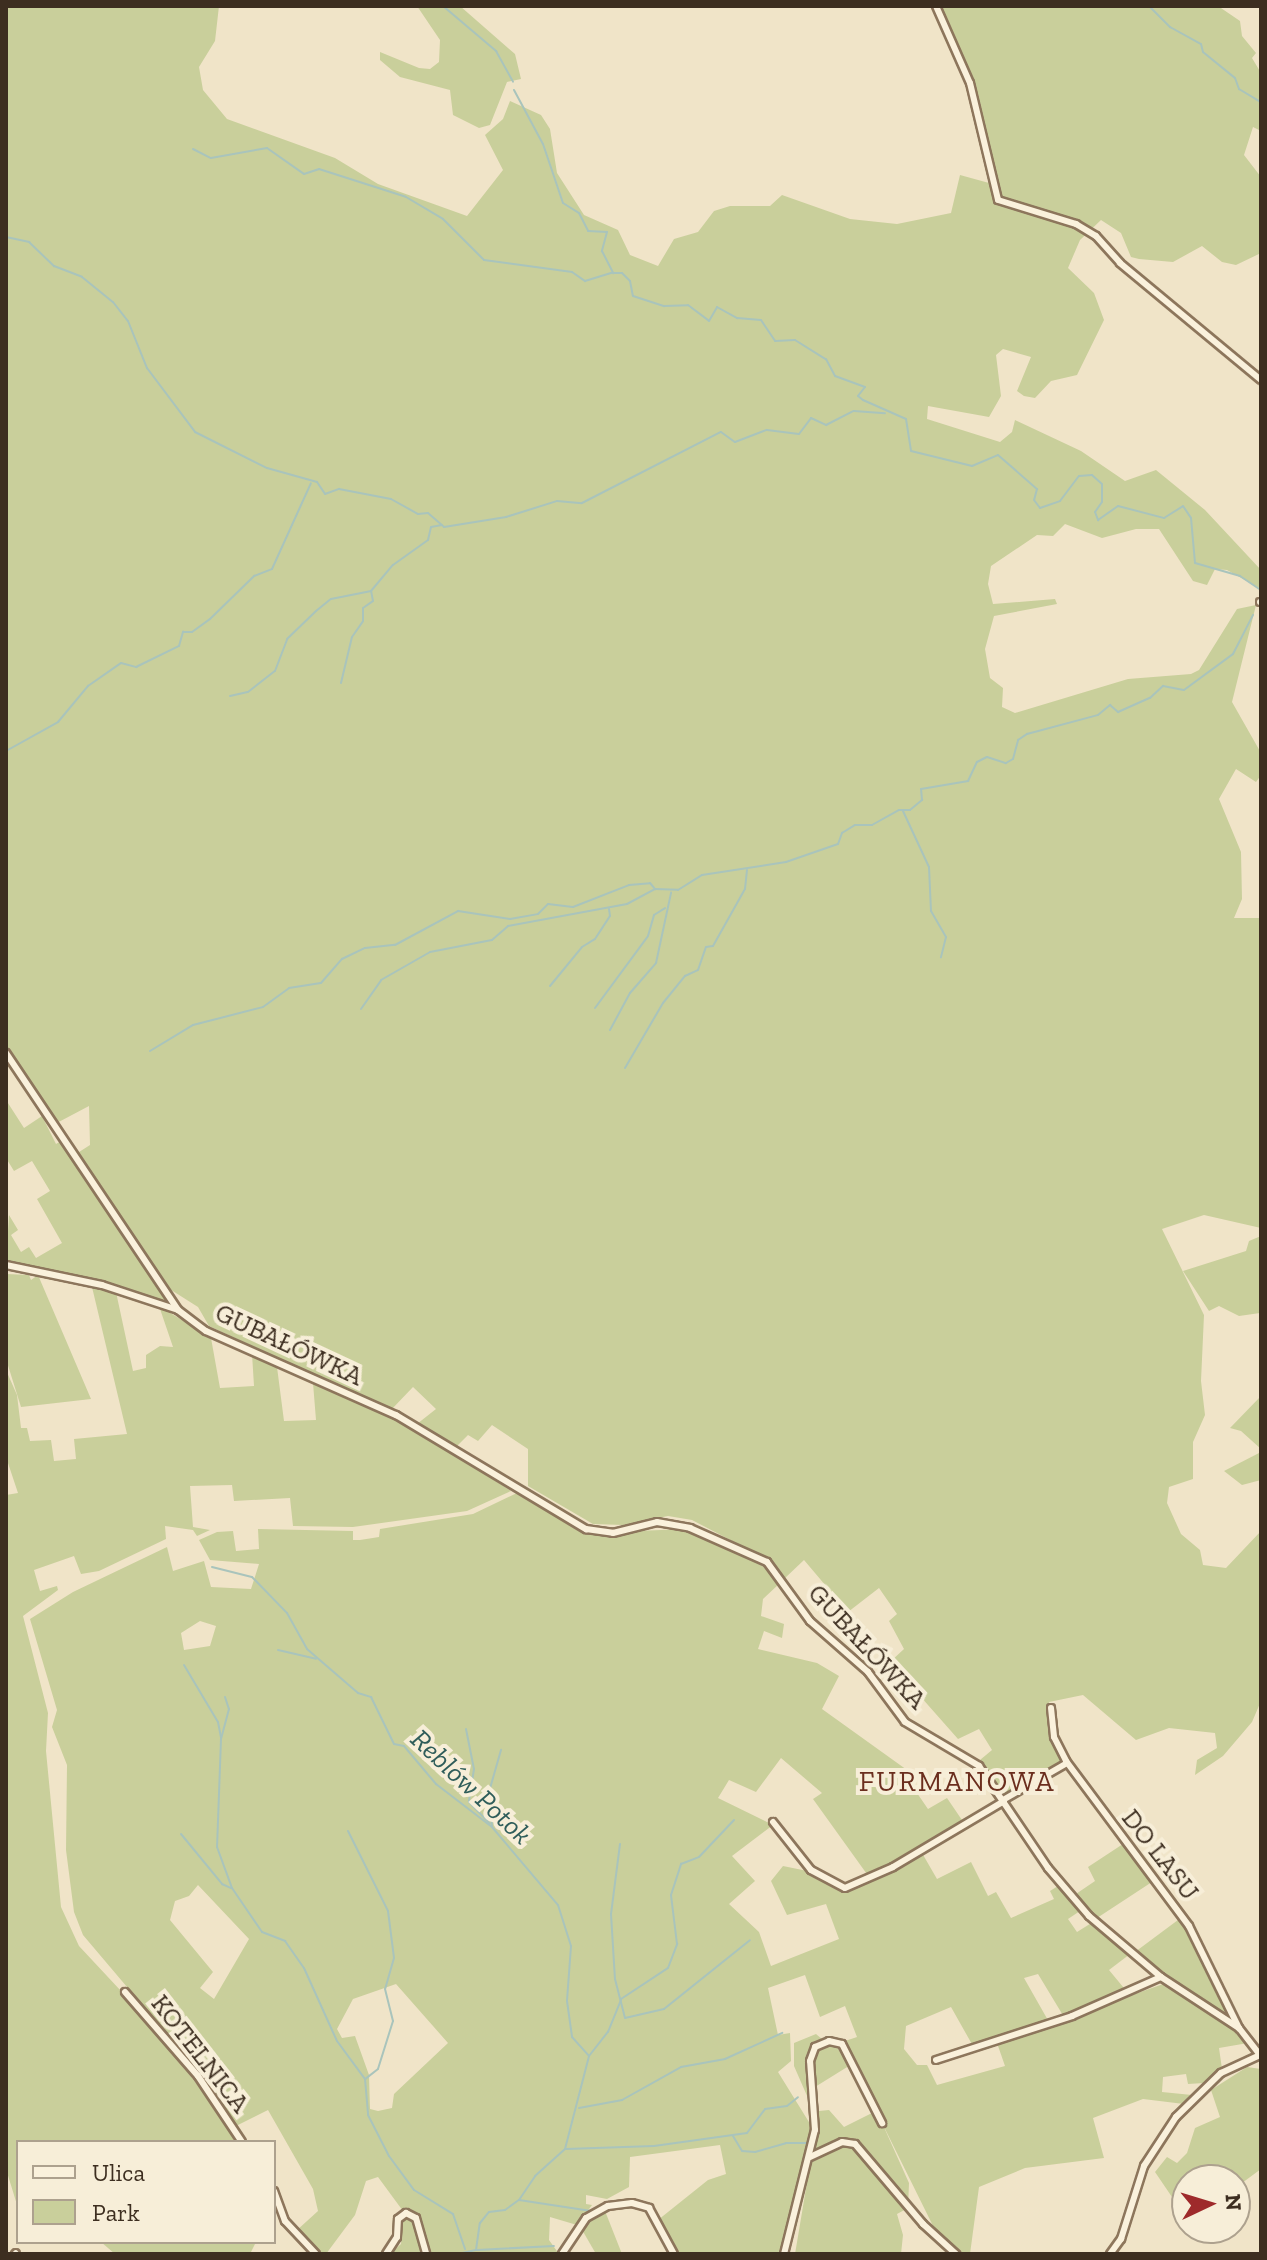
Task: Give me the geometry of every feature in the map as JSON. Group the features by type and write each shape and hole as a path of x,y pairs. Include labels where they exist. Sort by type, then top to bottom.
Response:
{"street":[{"path":"936,6 970,83 998,200 1086,229 1261,380"},
{"name":"GUBAŁÓWKA","path":"6,1053 178,1310"},
{"name":"GUBAŁÓWKA","path":"6,1265 102,1285 178,1310 206,1331 396,1415 586,1529 613,1533 657,1522 690,1528 767,1562 810,1621 868,1672 905,1722 979,1766 1072,1898 1161,1977 1239,2028 1261,2055 1213,2079 1176,2117 1144,2166 1121,2239 1110,2254"},
{"name":"DO LASU","path":"1051,1708 1054,1737 1067,1763 1181,1914 1239,2028"},
{"path":"773,1822 811,1870 845,1888 904,1861 1067,1763"},
{"path":"936,2060 1072,2016 1161,1977"},
{"name":"KOTELNICA","path":"125,1992 198,2076 241,2140"},
{"path":"784,2254 810,2157 817,2104 811,2054 821,2043 842,2044 882,2123"},
{"path":"810,2157 842,2142 855,2144 923,2224 956,2254"},
{"path":"276,2196 285,2221 316,2254"},
{"path":"562,2254 586,2218 608,2206 632,2203 649,2208 674,2254"},
{"path":"386,2254 397,2237 398,2219 406,2213 416,2218 426,2254"}],"green space":[{"path":"6,6 219,6 215,41 199,67 203,90 227,119 335,158 378,184 467,216 503,170 485,135 503,119 510,101 541,115 550,129 557,173 584,215 618,230 630,255 658,266 674,239 698,232 714,211 730,206 770,206 782,195 850,219 897,224 951,213 960,175 989,183 996,172 978,94 941,6 1218,6 1240,21 1242,36 1256,53 1252,58 1261,73 1261,131 1253,127 1244,155 1261,177 1261,253 1236,265 1222,262 1202,246 1173,262 1139,259 1131,257 1121,233 1101,220 1080,240 1068,268 1094,293 1104,320 1077,375 1051,381 1035,398 1024,396 1017,391 1031,357 1003,349 996,355 1001,396 989,417 928,406 927,419 1000,442 1012,432 1015,420 1081,451 1125,481 1156,470 1205,510 1261,570 1261,589 1227,570 1215,569 1207,585 1193,581 1159,529 1136,529 1102,538 1065,524 1053,536 1037,535 991,566 988,584 993,604 1055,599 1057,604 994,616 985,649 990,678 1003,688 1002,707 1015,713 1128,679 1191,674 1199,670 1237,609 1256,605 1232,702 1261,753 1261,775 1256,782 1236,769 1219,799 1241,852 1242,899 1234,918 1261,918 1261,1228 1204,1215 1162,1229 1204,1315 1201,1381 1205,1415 1193,1442 1193,1479 1169,1487 1167,1503 1181,1534 1200,1550 1203,1565 1226,1568 1261,1531 1261,1701 1252,1722 1223,1756 1195,1775 1197,1760 1217,1748 1215,1733 1169,1728 1136,1740 1083,1695 1049,1702 1053,1737 1068,1767 1007,1802 980,1760 992,1750 979,1729 958,1739 890,1662 904,1649 889,1621 897,1614 879,1588 848,1612 804,1560 784,1579 767,1559 692,1520 668,1516 623,1525 593,1524 528,1486 528,1449 492,1425 478,1441 468,1435 456,1447 417,1424 436,1409 413,1387 391,1410 209,1326 198,1307 168,1288 76,1154 90,1145 89,1106 53,1125 41,1110 6,1050"},
{"path":"417,6 460,6 515,54 521,79 507,82 490,125 479,128 453,115 450,90 400,77 380,60 380,52 419,68 430,69 439,62 440,40"},
{"path":"6,1100 24,1128 42,1116 56,1144 61,1141 72,1155 174,1305 105,1282 6,1263 9,1215 18,1230 11,1235 21,1252 29,1247 36,1258 62,1243 37,1199 50,1191 32,1161 14,1171 6,1158"},
{"path":"1261,1236 1261,1383 1260,1313 1239,1316 1219,1306 1209,1311 1183,1271 1246,1251 1249,1241"},
{"path":"6,1274 29,1275 31,1280 38,1275 91,1399 21,1407 6,1359"},
{"path":"92,1287 116,1292 133,1371 146,1368 146,1355 160,1346 173,1347 159,1306 211,1338 220,1388 254,1386 252,1354 277,1367 284,1421 316,1420 313,1383 393,1416 511,1491 467,1511 353,1527 293,1526 290,1498 234,1501 232,1485 190,1486 193,1527 210,1530 197,1536 193,1530 165,1526 166,1539 99,1571 81,1574 74,1556 34,1570 40,1591 57,1586 58,1590 23,1616 48,1713 46,1751 61,1907 79,1946 149,2021 237,2137 233,2140 16,2140 16,2202 6,2169 6,1495 18,1493 6,1457 6,1370 17,1395 21,1428 27,1428 30,1441 51,1440 54,1461 76,1459 74,1439 127,1434"},
{"path":"1261,1396 1261,1449 1241,1431 1230,1428"},
{"path":"1261,1452 1261,1480 1242,1485 1224,1471"},
{"path":"517,1493 585,1533 687,1529 735,1549 775,1574 780,1583 763,1599 761,1616 784,1624 782,1638 764,1631 758,1649 817,1663 839,1676 822,1709 914,1775 908,1780 928,1809 947,1798 964,1823 869,1877 813,1799 822,1793 781,1758 756,1792 729,1780 718,1798 773,1825 732,1856 755,1881 729,1904 759,1932 771,1966 839,1939 826,1904 787,1915 771,1881 783,1866 817,1873 844,1889 922,1853 937,1879 971,1862 988,1896 996,1892 1011,1918 1054,1899 1050,1891 1058,1886 1080,1911 1068,1919 1077,1932 1093,1922 1130,1954 1109,1970 1128,1993 1064,2017 1038,1974 1024,1978 1049,2022 973,2046 951,2007 906,2026 904,2049 917,2065 927,2065 937,2085 1005,2066 997,2043 1166,1983 1231,2026 1248,2043 1219,2048 1222,2069 1204,2083 1188,2084 1186,2074 1163,2077 1162,2092 1192,2095 1184,2104 1143,2099 1093,2118 1104,2158 1025,2168 979,2187 970,2254 961,2254 937,2234 842,2042 857,2037 845,2006 820,2017 805,1975 768,1988 778,2035 790,2033 791,2061 778,2072 812,2127 782,2254 676,2254 658,2220 708,2180 726,2174 720,2145 630,2157 629,2187 607,2199 586,2195 586,2204 592,2205 577,2225 550,2217 549,2240 559,2254 390,2254 401,2244 403,2211 378,2177 366,2181 355,2215 326,2254 319,2254 296,2231 318,2211 313,2189 268,2110 236,2126 210,2085 83,1935 74,1912 66,1850 67,1765 52,1727 57,1710 30,1619 73,1592 167,1547 173,1571 204,1561 211,1587 251,1589 259,1564 210,1560 199,1540 217,1532 233,1531 236,1551 259,1549 258,1529 353,1531 353,1540 360,1540 379,1537 380,1529 473,1514","holes":["200,1621 216,1626 210,1646 184,1650 181,1633","198,1885 249,1939 214,1999 200,1988 213,1972 170,1920 175,1901 189,1896","396,1984 448,2043 394,2094 392,2108 370,2109 369,2075 355,2036 342,2038 337,2029 353,1999"]},
{"path":"1123,1844 1155,1880 1097,1918 1073,1896 1095,1881 1088,1867"},
{"path":"1182,1917 1234,2022 1135,1952"},
{"path":"816,2034 823,2040 808,2054 811,2105 794,2066 794,2043"},
{"path":"825,2045 842,2048 852,2064 815,2087 812,2056"},
{"path":"1247,2067 1261,2069 1261,2169 1251,2176 1251,2164 1171,2164 1171,2196 1155,2172 1167,2157 1177,2163 1187,2153 1195,2128 1220,2117 1211,2090"},
{"path":"829,2110 844,2127 874,2112 883,2125 909,2183 908,2208 897,2214 903,2235 901,2254 795,2254 819,2111"},
{"path":"605,2211 622,2254 596,2254 581,2228"},
{"path":"103,2244 255,2244 250,2254 115,2254"}],"waterway":[{"path":"443,6 496,51 513,82"},
{"path":"1149,6 1170,27 1201,44 1203,52 1235,78 1239,89 1261,102"},
{"path":"514,90 543,144 563,203 579,213 588,231 607,232 602,251 613,273 622,273 630,281 633,296 664,306 688,305 709,321 717,307 737,318 761,320 775,341 795,340 826,359 835,376 865,387 858,396 863,400 906,419 911,451 972,466 998,455 1037,489 1034,500 1040,508 1060,501 1079,476 1092,475 1102,484 1102,502 1095,512 1098,520 1118,506 1164,518 1183,506 1191,518 1195,563 1240,576 1261,590"},
{"path":"193,149 211,158 267,148 304,174 319,169 406,197 443,219 484,260 572,272 585,281 612,273"},
{"path":"6,237 29,242 54,266 82,277 113,302 128,321 147,368 195,432 267,468 317,482 325,494 339,489 391,499 418,514 428,513 444,527 506,517 557,501 582,503 721,432 735,442 767,430 799,434 811,418 826,425 854,411 885,413"},
{"path":"6,751 58,722 88,686 121,663 136,667 179,646 183,632 192,632 210,619 254,576 272,569 311,483"},
{"path":"230,696 248,692 275,671 287,639 316,611 331,599 371,591 393,565 428,540 431,527 442,525"},
{"path":"341,683 352,637 363,621 363,608 373,601 371,591"},
{"path":"361,1009 381,980 430,952 492,940 508,926 627,904 655,889 678,890 702,875 786,862 838,844 842,833 855,825 872,825 899,810 910,810 922,800 921,789 968,781 977,762 987,757 1006,763 1013,759 1018,740 1027,734 1098,715 1110,705 1118,712 1150,698 1163,686 1184,690 1233,654 1253,615"},
{"path":"903,811 929,867 931,911 946,937 941,957"},
{"path":"625,1068 663,1003 685,976 698,970 706,947 713,946 745,889 747,870"},
{"path":"150,1051 193,1025 263,1007 289,988 321,983 342,959 365,948 395,945 458,911 510,919 538,914 548,904 573,907 629,885 650,883 655,889"},
{"path":"610,1030 630,993 656,963 671,893"},
{"path":"595,1008 648,936 654,915 665,908"},
{"path":"550,986 582,947 595,939 610,916 609,909"},
{"name":"Reblów Potok","path":"212,1567 252,1577 287,1613 307,1649 358,1693 371,1697 394,1744 404,1746 436,1784 492,1827 558,1905 571,1946 567,2001 572,2037 589,2056"},
{"path":"278,1650 316,1659"},
{"path":"184,1665 218,1722 221,1738"},
{"path":"225,1697 229,1709 221,1739 217,1847 232,1888 262,1932 285,1941 304,1968 337,2041 365,2079 368,2115 389,2156 414,2190 453,2214 465,2249"},
{"path":"466,1729 474,1769 469,1802 490,1824"},
{"path":"492,1826 489,1792 501,1750"},
{"path":"458,2254 476,2250 480,2223 489,2212 505,2210 519,2200 535,2176 565,2149 589,2056 608,2032 621,1999 668,1968 677,1944 671,1895 681,1864 699,1857 734,1820"},
{"path":"348,1831 388,1911 394,1958 385,1989 393,2021 378,2069 365,2079"},
{"path":"181,1834 222,1884 231,1888"},
{"path":"620,1844 611,1914 615,1979 625,2018 664,2009 750,1940"},
{"path":"579,2108 622,2100 681,2067 725,2059 782,2033"},
{"path":"566,2149 654,2146 747,2133 765,2109 787,2106 798,2097"},
{"path":"733,2136 742,2151 755,2152 786,2143 808,2143"},
{"path":"519,2200 591,2211"},
{"path":"477,2250 554,2246"}],"district":[{"name":"FURMANOWA","path":"957,1782"}]}
